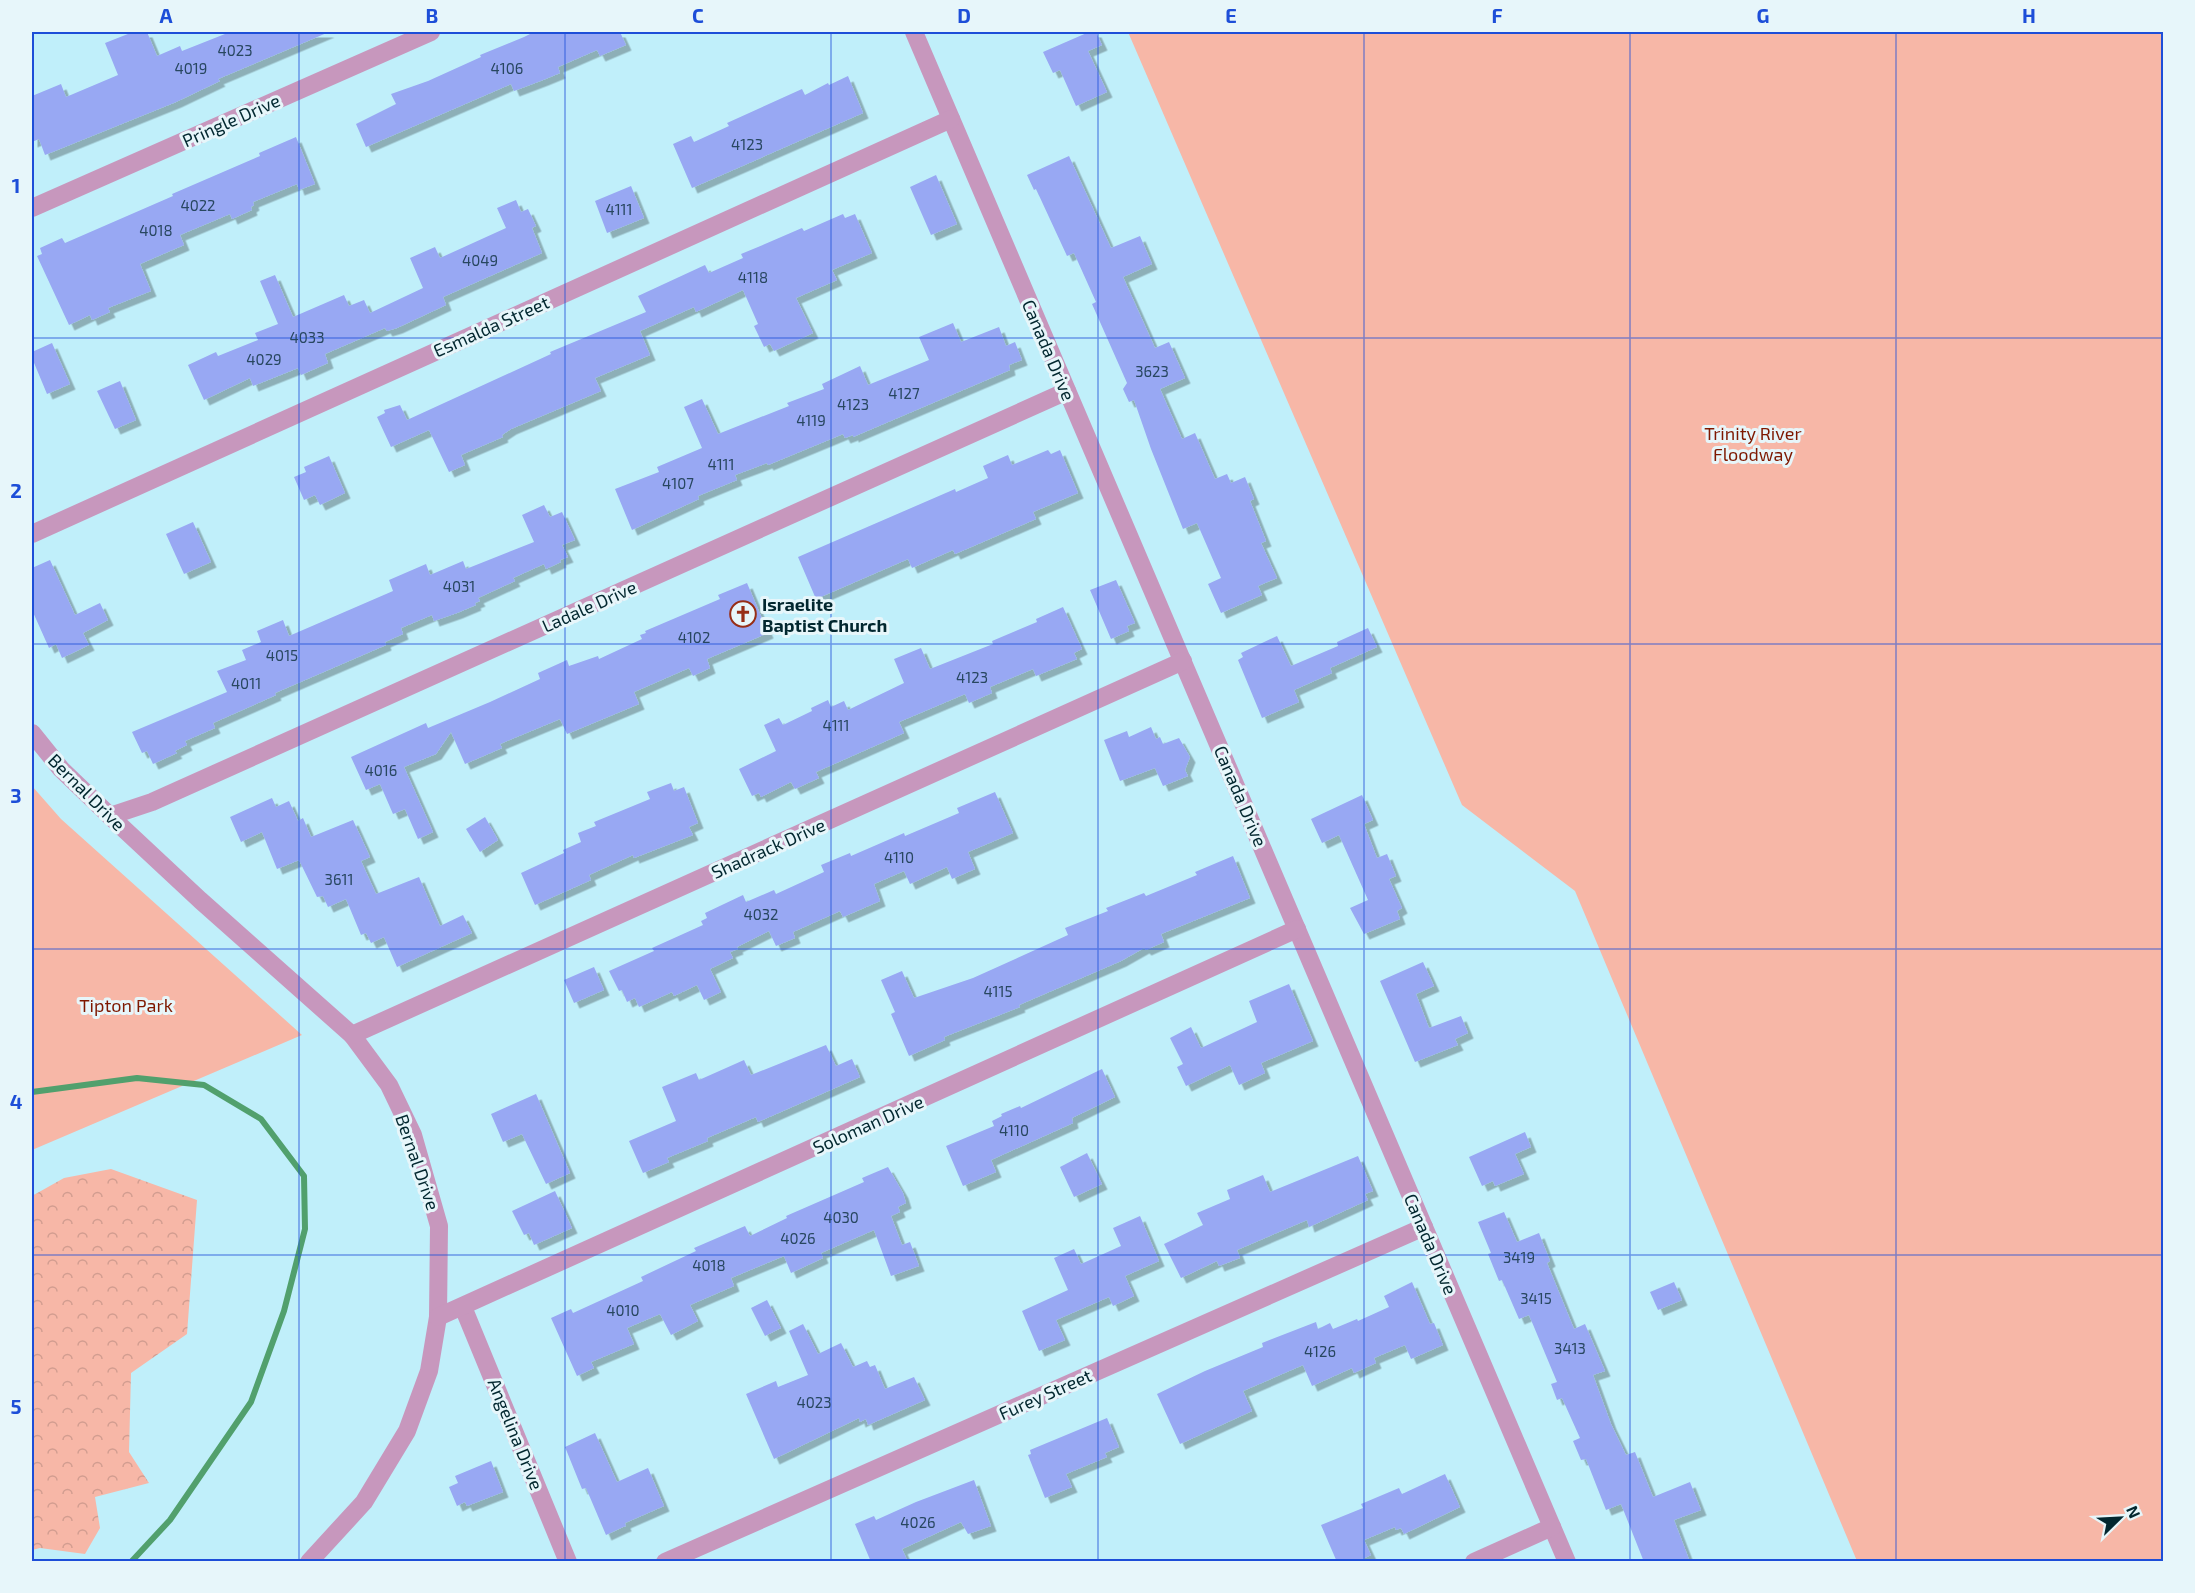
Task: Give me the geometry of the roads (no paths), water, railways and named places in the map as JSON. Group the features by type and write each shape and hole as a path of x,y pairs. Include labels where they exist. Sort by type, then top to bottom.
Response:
{"street":[{"name":"Pringle Drive","path":"32,208 431,32"},
{"name":"Canada Drive","path":"914,32 1567,1562"},
{"name":"Esmalda Street","path":"32,534 951,119"},
{"name":"Ladale Drive","path":"110,816 152,802 1067,391"},
{"name":"Shadrack Drive","path":"352,1035 1183,661"},
{"name":"Bernal Drive","path":"32,734 61,769 110,816 200,900 352,1035 389,1085 413,1135 439,1226 438,1317 429,1371 407,1431 364,1502 309,1562"},
{"name":"Soloman Drive","path":"438,1317 1298,929"},
{"name":"Furey Street","path":"666,1562 1424,1227"},
{"name":"Angelina Drive","path":"464,1307 568,1562"},
{"path":"1474,1562 1552,1527"}],"waterway":[{"path":"32,1092 137,1078 204,1085 261,1119 304,1176 305,1229 284,1311 251,1402 170,1520 131,1562"}],"place":[{"name":"Israelite Baptist Church","path":"743,614"}],"park label":[{"name":"Trinity River Floodway","path":"1753,443"},
{"name":"Tipton Park","path":"126,1005"}]}
